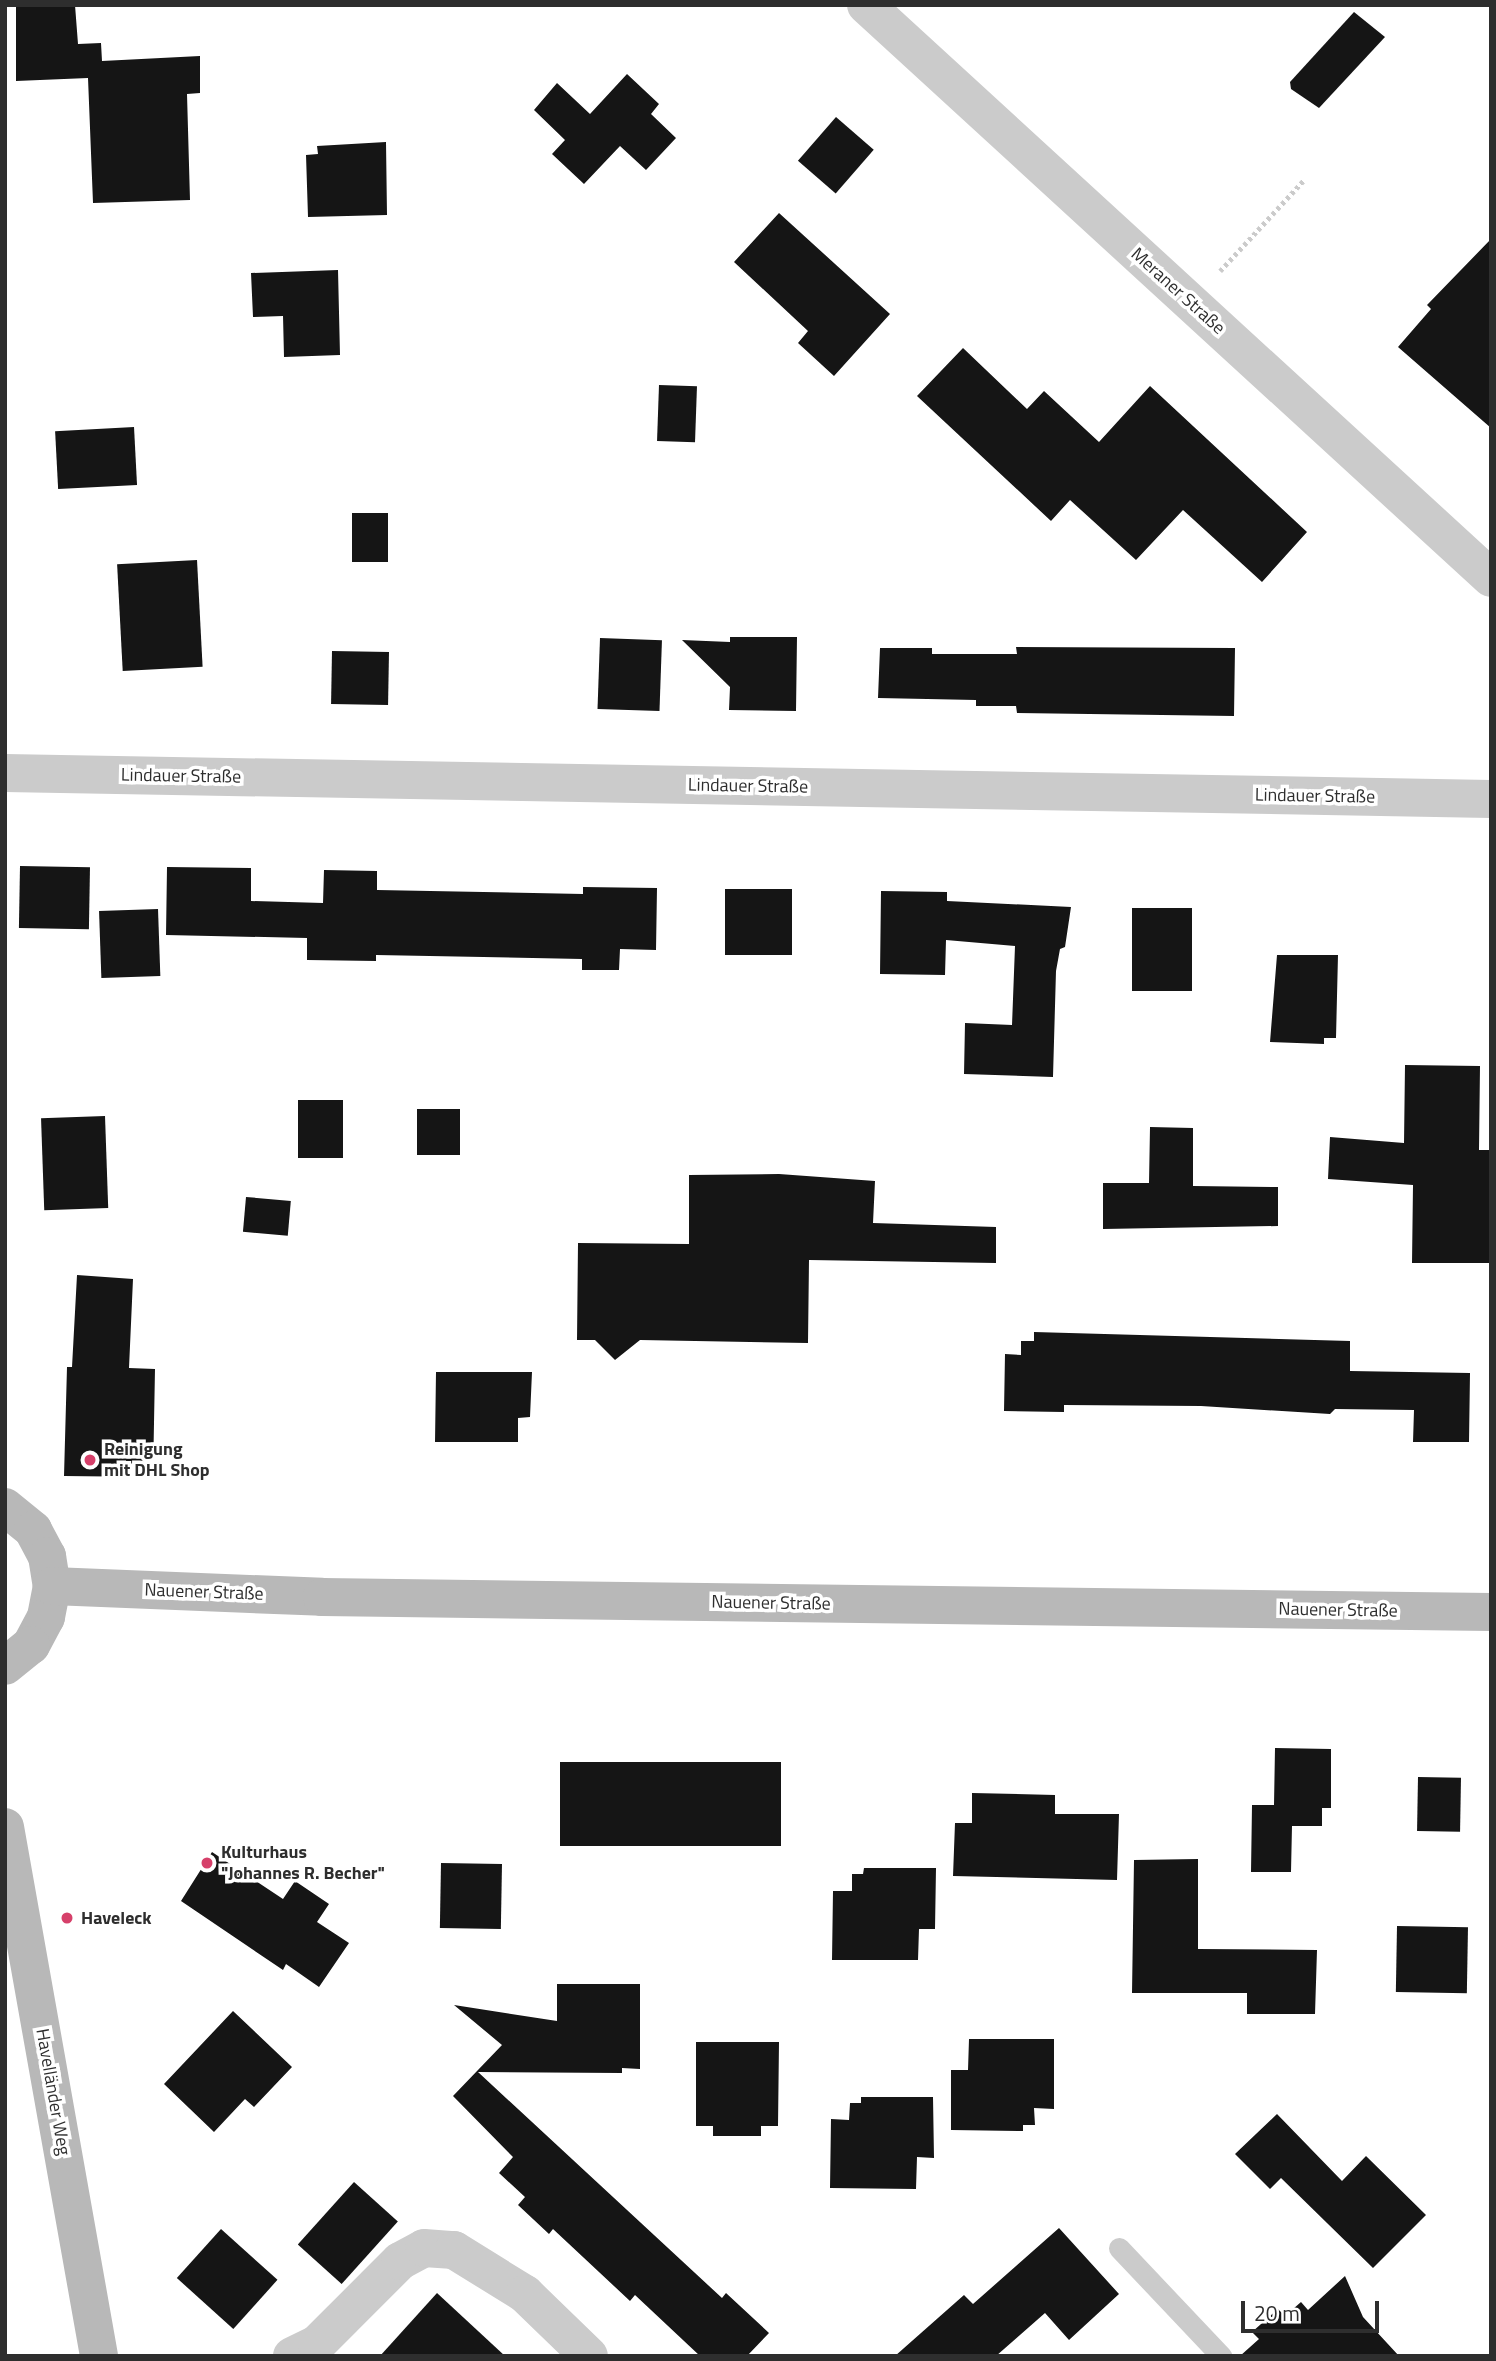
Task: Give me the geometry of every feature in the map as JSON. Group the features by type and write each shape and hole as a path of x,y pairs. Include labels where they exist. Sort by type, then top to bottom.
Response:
{"main road":[{"path":"5,1507 33,1530 47,1556 52,1586 47,1617 31,1645 5,1666"},
{"name":"Nauener Straße","path":"52,1586 322,1597 1491,1612"},
{"name":"Havelländer Weg","path":"5,1828 17,1957 99,2356"}],"street":[{"name":"Meraner Straße","path":"866,5 1491,578"},
{"name":"Lindauer Straße","path":"5,773 1491,799"},
{"path":"292,2356 317,2343 400,2261 424,2248 454,2250 525,2294 589,2356"}],"lane":[{"path":"1118,2248 1221,2356"}],"path":[{"path":"1190,302 1304,180"}],"building":[{"path":"16,5 75,5 78,44 101,43 102,61 200,56 200,93 187,94 190,200 93,203 88,78 16,81"},
{"path":"1354,12 1385,37 1319,108 1291,89 1290,82"},
{"path":"627,74 659,104 651,114 676,138 646,170 620,146 584,184 552,154 565,140 534,110 557,83 590,114"},
{"path":"836,117 874,150 836,194 798,161"},
{"path":"386,142 387,215 308,217 306,155 318,154 317,146"},
{"path":"779,213 890,314 834,376 798,343 808,331 734,262"},
{"path":"1491,239 1491,428 1398,347 1431,309 1427,305"},
{"path":"338,270 340,355 284,357 283,316 253,317 251,273"},
{"path":"963,348 1027,409 1044,391 1099,442 1150,386 1307,532 1262,582 1183,510 1136,560 1070,500 1051,521 917,396"},
{"path":"659,385 697,386 695,442 657,441"},
{"path":"134,427 137,485 58,489 55,431"},
{"path":"352,513 388,513 388,562 352,562"},
{"path":"197,560 203,667 123,671 117,564"},
{"path":"730,637 797,637 796,711 729,710 730,687 682,640 730,642"},
{"path":"600,638 662,640 659,711 598,709"},
{"path":"1016,647 1235,648 1234,716 1017,713 1016,706 976,706 976,700 878,698 880,648 932,648 932,654 1017,654"},
{"path":"332,651 389,652 388,705 331,704"},
{"path":"20,866 90,867 89,929 19,928"},
{"path":"167,867 251,868 251,901 323,903 324,870 377,871 377,890 583,894 583,887 657,888 656,950 620,949 619,970 582,970 582,959 376,955 376,961 307,960 307,938 166,935"},
{"path":"725,889 792,889 792,955 725,955"},
{"path":"881,891 947,892 947,901 1071,907 1065,947 1060,949 1056,971 1053,1077 964,1074 965,1023 1012,1025 1015,946 946,940 945,975 880,974"},
{"path":"1132,908 1192,908 1192,991 1132,991"},
{"path":"158,909 160,976 101,978 99,911"},
{"path":"1277,955 1338,955 1336,1038 1324,1038 1324,1044 1270,1042"},
{"path":"1405,1065 1480,1066 1479,1150 1491,1150 1491,1263 1412,1263 1413,1185 1328,1179 1330,1137 1404,1143"},
{"path":"298,1100 343,1100 343,1158 298,1158"},
{"path":"417,1109 460,1109 460,1155 417,1155"},
{"path":"105,1116 108,1208 44,1210 41,1118"},
{"path":"1150,1127 1193,1128 1193,1186 1278,1187 1278,1226 1103,1229 1103,1183 1149,1183"},
{"path":"779,1174 875,1181 873,1223 996,1227 996,1263 809,1260 808,1343 640,1340 615,1360 595,1340 577,1340 578,1243 689,1244 689,1175"},
{"path":"246,1197 291,1201 288,1236 243,1232"},
{"path":"77,1275 133,1279 129,1368 155,1369 153,1477 64,1476 67,1367 72,1367"},
{"path":"1034,1332 1350,1341 1350,1371 1470,1373 1469,1442 1413,1442 1414,1410 1335,1409 1330,1414 1201,1406 1064,1405 1064,1412 1004,1411 1005,1354 1021,1355 1021,1341 1034,1341"},
{"path":"436,1372 532,1372 530,1417 518,1418 518,1442 435,1442"},
{"path":"1275,1748 1331,1749 1331,1808 1322,1808 1322,1826 1292,1826 1291,1872 1251,1872 1252,1805 1274,1805"},
{"path":"560,1762 781,1762 781,1846 560,1846"},
{"path":"1418,1777 1461,1778 1460,1832 1417,1831"},
{"path":"972,1793 1055,1795 1055,1814 1119,1814 1117,1880 953,1876 955,1823 972,1823"},
{"path":"212,1852 283,1899 295,1881 329,1904 317,1922 349,1943 319,1987 286,1964 283,1970 181,1901"},
{"path":"1198,1859 1198,1949 1317,1950 1315,2014 1247,2014 1247,1993 1132,1993 1134,1860"},
{"path":"441,1863 502,1864 501,1929 440,1928"},
{"path":"864,1868 936,1868 935,1929 919,1929 918,1960 832,1960 833,1891 852,1891 852,1874 863,1874"},
{"path":"1397,1926 1468,1927 1467,1993 1396,1992"},
{"path":"557,1984 640,1984 640,2069 622,2068 622,2073 478,2072 722,2298 726,2293 769,2333 747,2356 700,2356 635,2295 630,2301 553,2229 549,2234 518,2205 525,2197 499,2173 513,2157 453,2096 502,2045 454,2005 557,2021"},
{"path":"233,2011 292,2067 254,2107 245,2099 214,2132 164,2084"},
{"path":"969,2039 1054,2039 1054,2109 1034,2108 1035,2125 1023,2125 1023,2131 951,2130 951,2070 968,2070"},
{"path":"696,2042 779,2042 778,2126 761,2126 761,2136 713,2136 713,2126 696,2126"},
{"path":"861,2097 933,2097 934,2158 917,2157 916,2189 830,2188 831,2119 849,2120 850,2103 861,2103"},
{"path":"1277,2114 1342,2181 1366,2156 1426,2215 1373,2268 1281,2178 1270,2189 1235,2154"},
{"path":"354,2182 398,2221 342,2284 298,2244"},
{"path":"1059,2228 1119,2294 1069,2340 1045,2313 996,2356 895,2356 964,2295 973,2304"},
{"path":"221,2229 277,2280 233,2329 177,2278"},
{"path":"1345,2276 1363,2317 1399,2356 1240,2356 1259,2339 1252,2332 1278,2309 1285,2316 1301,2302 1308,2310"},
{"path":"437,2293 505,2356 380,2356"}],"place":[{"name":"Reinigung mit DHL Shop","path":"90,1460"},
{"name":"Kulturhaus \"Johannes R. Becher\"","path":"207,1863"},
{"name":"Haveleck","path":"67,1918"}]}
